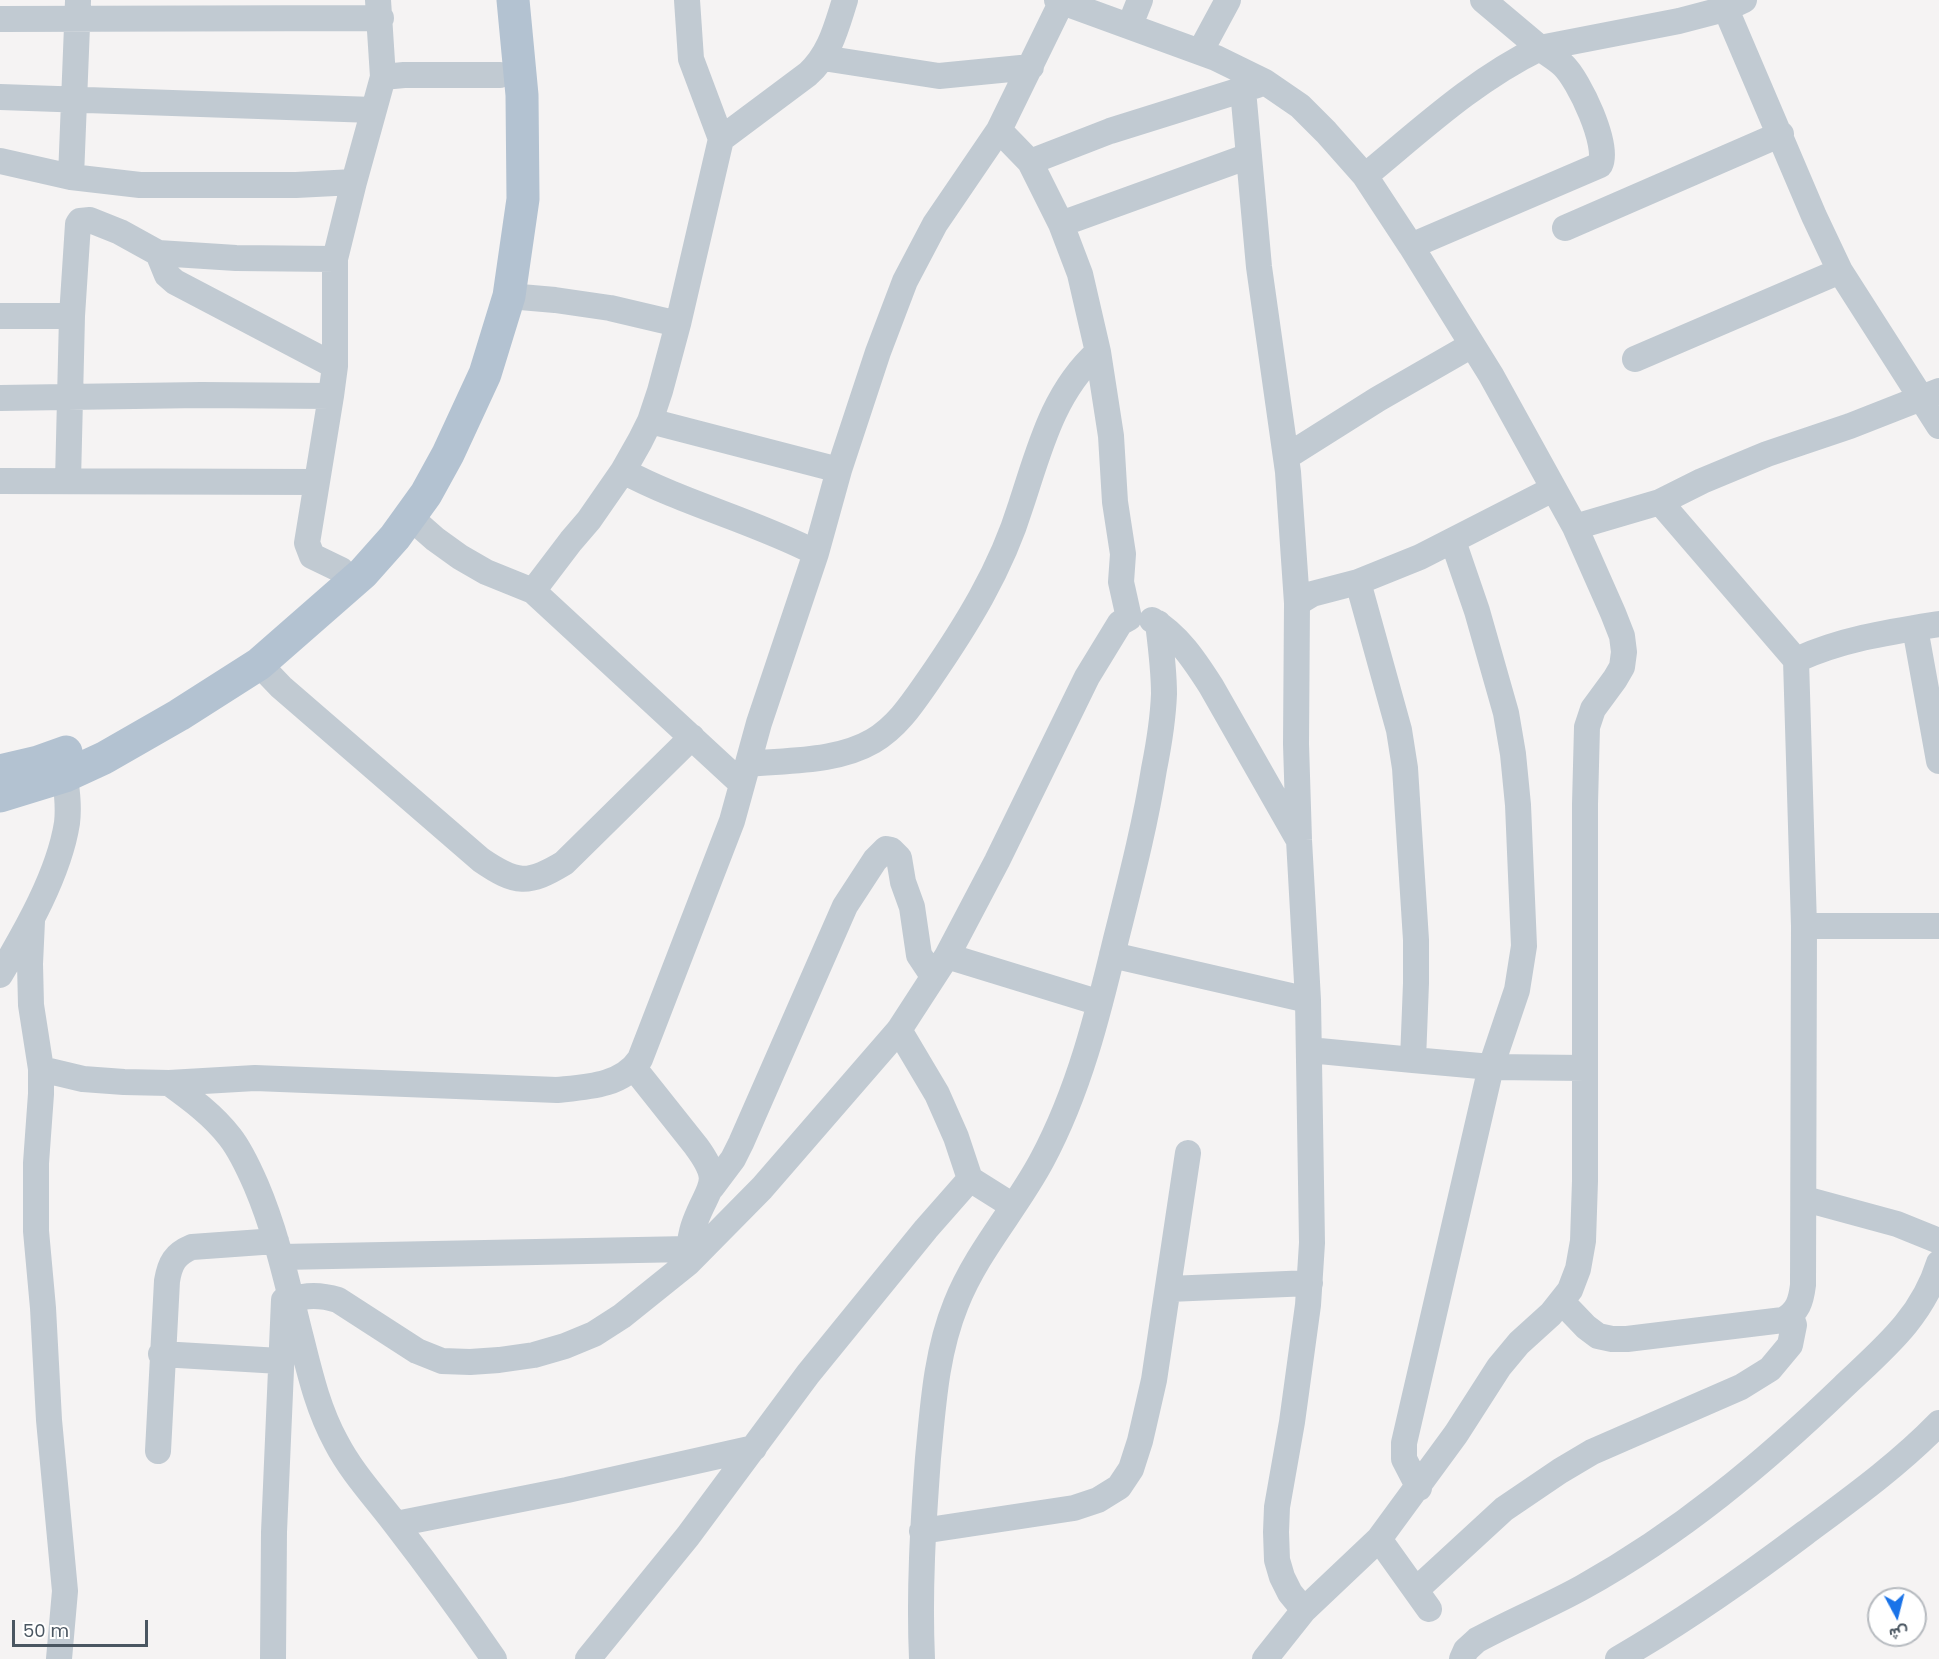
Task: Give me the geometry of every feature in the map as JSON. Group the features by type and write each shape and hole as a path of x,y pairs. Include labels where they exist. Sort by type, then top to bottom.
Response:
{"main road":[{"path":"0,771 38,762 74,749 114,730 206,677 312,598 341,570 398,500 447,409 467,364 481,324 491,279 502,183 500,75 489,0"},
{"path":"0,796 65,776 104,758 179,715 259,664 363,573 410,517 448,454 485,374 509,296 523,199 522,95 513,0"}],"street":[{"path":"533,591 589,520 623,471 650,421 678,324 721,139 691,59 687,0"},
{"path":"721,139 808,74 823,58 829,48 845,0"},
{"path":"1130,26 1140,0"},
{"path":"1200,52 1228,0"},
{"path":"1412,246 1600,165 1603,154 1593,118 1579,88 1565,66 1483,0"},
{"path":"41,1068 83,1079 169,1083 255,1078 557,1090 602,1084 620,1079 634,1068 640,1059 732,821 759,723 816,553 839,470 878,352 905,282 935,224 999,130 1031,67 1059,1 1200,52 1254,86 1300,106 1365,176 1412,246 1472,345 1575,527 1613,613 1622,636 1624,652 1622,667 1593,709 1587,727 1583,1241 1578,1269 1570,1290 1562,1302 1499,1367 1419,1488 1379,1539 1304,1610 1265,1659"},
{"path":"1365,176 1481,81 1540,48 1678,21 1730,3 1814,216 1840,271 1930,394 1939,426"},
{"path":"71,177 78,9"},
{"path":"0,19 78,9 379,9 383,77 335,259 335,366 308,534 309,551 312,556 341,570"},
{"path":"823,58 939,76 1031,67"},
{"path":"383,77 500,75"},
{"path":"1254,86 1249,156 1259,267 1287,457 1297,603 1296,715 1299,840 1308,1000 1311,1283 1294,1411 1277,1507 1276,1532 1277,1560 1282,1577 1290,1593 1304,1610"},
{"path":"1030,162 1110,131 1254,86"},
{"path":"0,97 373,110"},
{"path":"999,130 1030,162 1061,224 1080,274 1098,352 1111,436 1115,502 1123,554 1121,582 1129,618"},
{"path":"1565,228 1781,134"},
{"path":"1061,224 1249,156"},
{"path":"0,161 71,177 140,185 296,185 354,182"},
{"path":"68,481 72,316 80,221 90,220 120,232 158,253 236,258 335,259"},
{"path":"158,253 167,275 175,282 335,366"},
{"path":"1635,359 1840,271"},
{"path":"509,296 610,308 678,324"},
{"path":"0,316 72,316"},
{"path":"1287,457 1378,399 1472,345"},
{"path":"410,517 435,539 469,562 496,577 533,591 692,737 745,773 846,752 872,741 890,729 908,711 968,622 997,568 1016,521 1051,418 1071,382 1085,363 1098,352"},
{"path":"1575,527 1660,502 1702,481 1767,454 1850,426 1930,394"},
{"path":"0,398 331,396"},
{"path":"650,421 839,470"},
{"path":"623,471 652,486 793,541 816,553"},
{"path":"0,481 316,482"},
{"path":"1297,603 1312,594 1358,582 1420,557 1553,489"},
{"path":"1562,1302 1586,1327 1599,1336 1627,1339 1783,1320 1791,1316 1801,1300 1803,1285 1804,926 1796,660 1660,502"},
{"path":"1419,1488 1404,1459 1402,1450 1491,1067 1513,1006 1522,967 1523,918 1514,754 1506,713 1477,611 1453,541"},
{"path":"1358,582 1399,730 1405,768 1416,940 1413,1060"},
{"path":"283,1269 313,1296 325,1296 338,1300 417,1351 442,1361 470,1362 534,1355 594,1334 622,1316 762,1188 899,1030 940,966 997,861 1087,677 1120,623 1129,618 1144,615 1158,623 1181,644 1211,686 1299,840"},
{"path":"922,1659 922,1531 936,1377 943,1343 956,1303 984,1248 1042,1161 1080,1070 1100,1003 1137,858 1162,726 1164,675 1158,623"},
{"path":"1796,660 1842,642 1927,626 1939,761"},
{"path":"259,664 281,687 481,860 513,878 528,879 546,874 564,862 692,737"},
{"path":"0,975 32,921 64,836 68,809 65,776"},
{"path":"689,1256 693,1226 712,1187 733,1159 741,1143 845,906 875,860 886,849 891,850 899,858 903,882 914,913 919,955 940,966 1100,1003"},
{"path":"32,921 31,1005 41,1068 36,1163 36,1231 49,1420 65,1591 59,1659"},
{"path":"1804,926 1939,926"},
{"path":"1112,955 1308,1000"},
{"path":"899,1030 937,1094 956,1137 970,1179 1013,1206"},
{"path":"1309,1050 1491,1067 1584,1068"},
{"path":"634,1068 705,1158 711,1172 712,1187"},
{"path":"169,1083 207,1111 231,1138 250,1173 267,1210 313,1384 322,1413 336,1443 365,1487 396,1524 494,1659"},
{"path":"922,1531 1074,1508 1098,1500 1119,1487 1131,1469 1154,1380 1188,1153"},
{"path":"588,1659 681,1545 815,1366 926,1229 970,1179"},
{"path":"1805,1199 1897,1224 1939,1241"},
{"path":"158,1451 167,1281 173,1258 192,1247 283,1269 689,1256"},
{"path":"1462,1659 1466,1650 1477,1640 1577,1591 1629,1559 1753,1470 1894,1340 1927,1292 1939,1263"},
{"path":"273,1659 274,1532 283,1269"},
{"path":"1169,1289 1311,1283"},
{"path":"1379,1539 1423,1599 1437,1572 1504,1509 1560,1471 1592,1452 1741,1387 1770,1369 1790,1345 1793,1336 1791,1316"},
{"path":"162,1354 280,1361"},
{"path":"1618,1659 1708,1604 1770,1560 1881,1477 1939,1424"},
{"path":"396,1524 567,1490 754,1448"}]}
